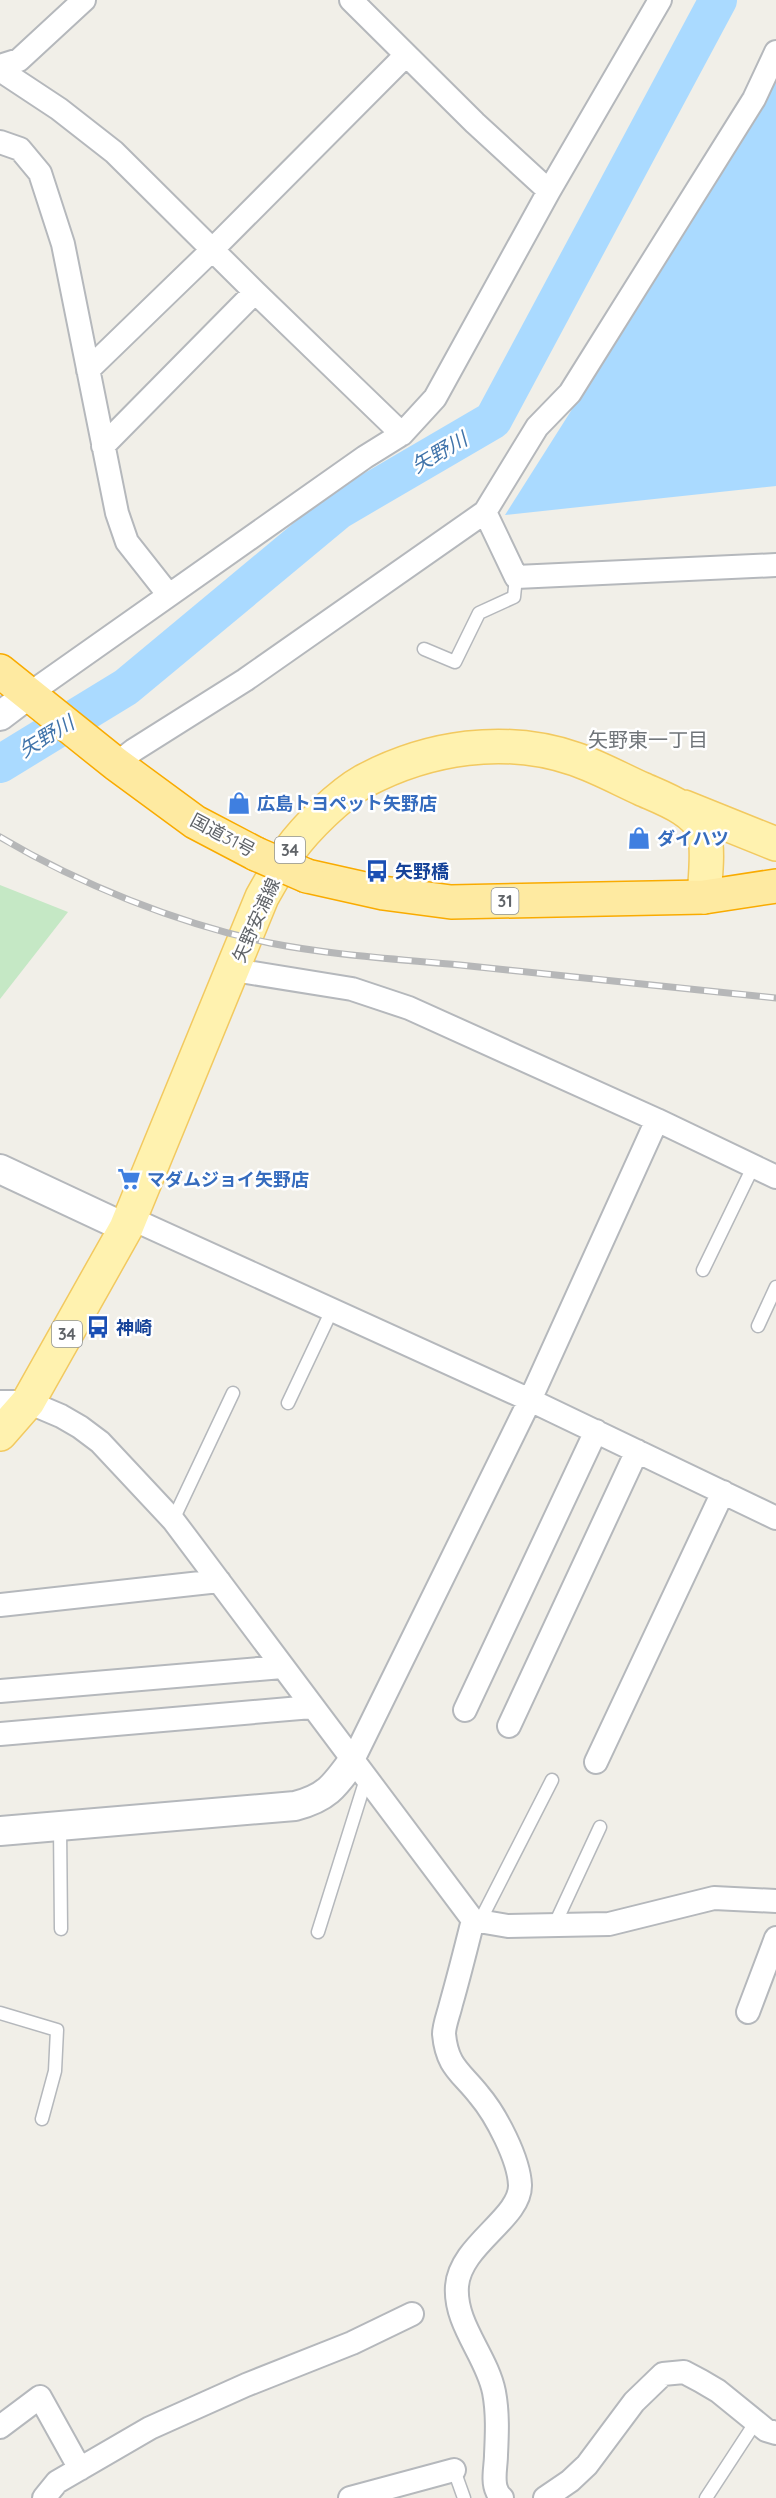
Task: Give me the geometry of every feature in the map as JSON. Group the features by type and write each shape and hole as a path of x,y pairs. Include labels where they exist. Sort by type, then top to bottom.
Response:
{"highway":[{"name":"国道31号","path":"0,671 110,759 195,822 256,854 308,876 383,893 451,902 704,897 776,886"},
{"name":"国道31号","path":"704,897 776,906"}],"main road":[{"name":"矢野安浦線","path":"0,1434 9,1407 128,1223 234,970 262,897 291,849 326,811 361,782 401,764 444,751 491,746 537,750 575,759 660,797 691,815 704,832 704,897"},
{"name":"34","path":"660,797 776,844"}],"street":[{"path":"0,68 19,60 84,0"},
{"path":"351,0 549,191"},
{"path":"0,716 35,698 168,594 365,457 402,434 435,398 549,191 660,0"},
{"path":"110,759 134,750 245,680 485,512 537,427 570,393 754,99 776,52"},
{"path":"88,370 213,250 406,55"},
{"path":"0,68 59,109 114,152 402,434"},
{"path":"0,142 20,149 40,173 63,244 117,513 127,542 168,594"},
{"path":"103,446 255,292"},
{"path":"485,512 516,577 776,565"},
{"path":"234,970 352,988 409,1008 657,1120 776,1177"},
{"path":"0,1831 295,1806 315,1801 359,1770 657,1120"},
{"path":"0,1169 332,1310 637,1450 776,1518"},
{"path":"9,1407 61,1416 99,1442 172,1520 359,1770 477,1921 508,1926 609,1924 714,1898 776,1901"},
{"path":"465,1710 596,1431"},
{"path":"509,1726 637,1450"},
{"path":"596,1762 723,1491"},
{"path":"0,1605 219,1581"},
{"path":"0,1691 282,1667"},
{"path":"0,1734 312,1707"},
{"path":"477,1921 444,2033 452,2066 479,2095 493,2115 517,2170 520,2187 514,2209 494,2226 477,2246 464,2265 457,2285 459,2309 494,2390 497,2413 496,2491 502,2498"},
{"path":"748,2012 776,1938"},
{"path":"44,2498 57,2482 150,2428 254,2382 352,2343 412,2314"},
{"path":"545,2498 570,2481 587,2465 634,2402 663,2374 684,2372 718,2391 766,2430 776,2433"},
{"path":"0,2427 40,2397 80,2469"},
{"path":"350,2498 454,2470"}],"lane":[{"path":"424,649 454,662 479,613 514,597 516,577"},
{"path":"703,1270 753,1167"},
{"path":"758,1326 776,1287"},
{"path":"288,1403 332,1310"},
{"path":"172,1520 233,1393"},
{"path":"318,1932 359,1770"},
{"path":"477,1921 552,1780"},
{"path":"60,1826 61,1929"},
{"path":"554,1926 600,1827"},
{"path":"0,2013 57,2030 55,2071 42,2119"},
{"path":"706,2498 756,2423"},
{"path":"454,2470 464,2498"}],"green space":[{"path":"0,885 68,912 0,999"}],"water":[{"path":"776,72 776,486 505,515 576,403"}],"waterway":[{"name":"矢野川","path":"0,764 126,687 339,510 493,420 718,0"}],"railway":[{"path":"0,837 63,871 165,914 270,943 340,954 776,998"}],"place":[{"name":"広島トヨペット矢野店","path":"239,803"},
{"name":"ダイハツ","path":"639,838"},
{"name":"矢野橋","path":"377,871"},
{"name":"マダムジョイ矢野店","path":"129,1179"},
{"name":"神崎","path":"98,1327"}],"district":[{"name":"矢野東一丁目","path":"648,739"}]}
